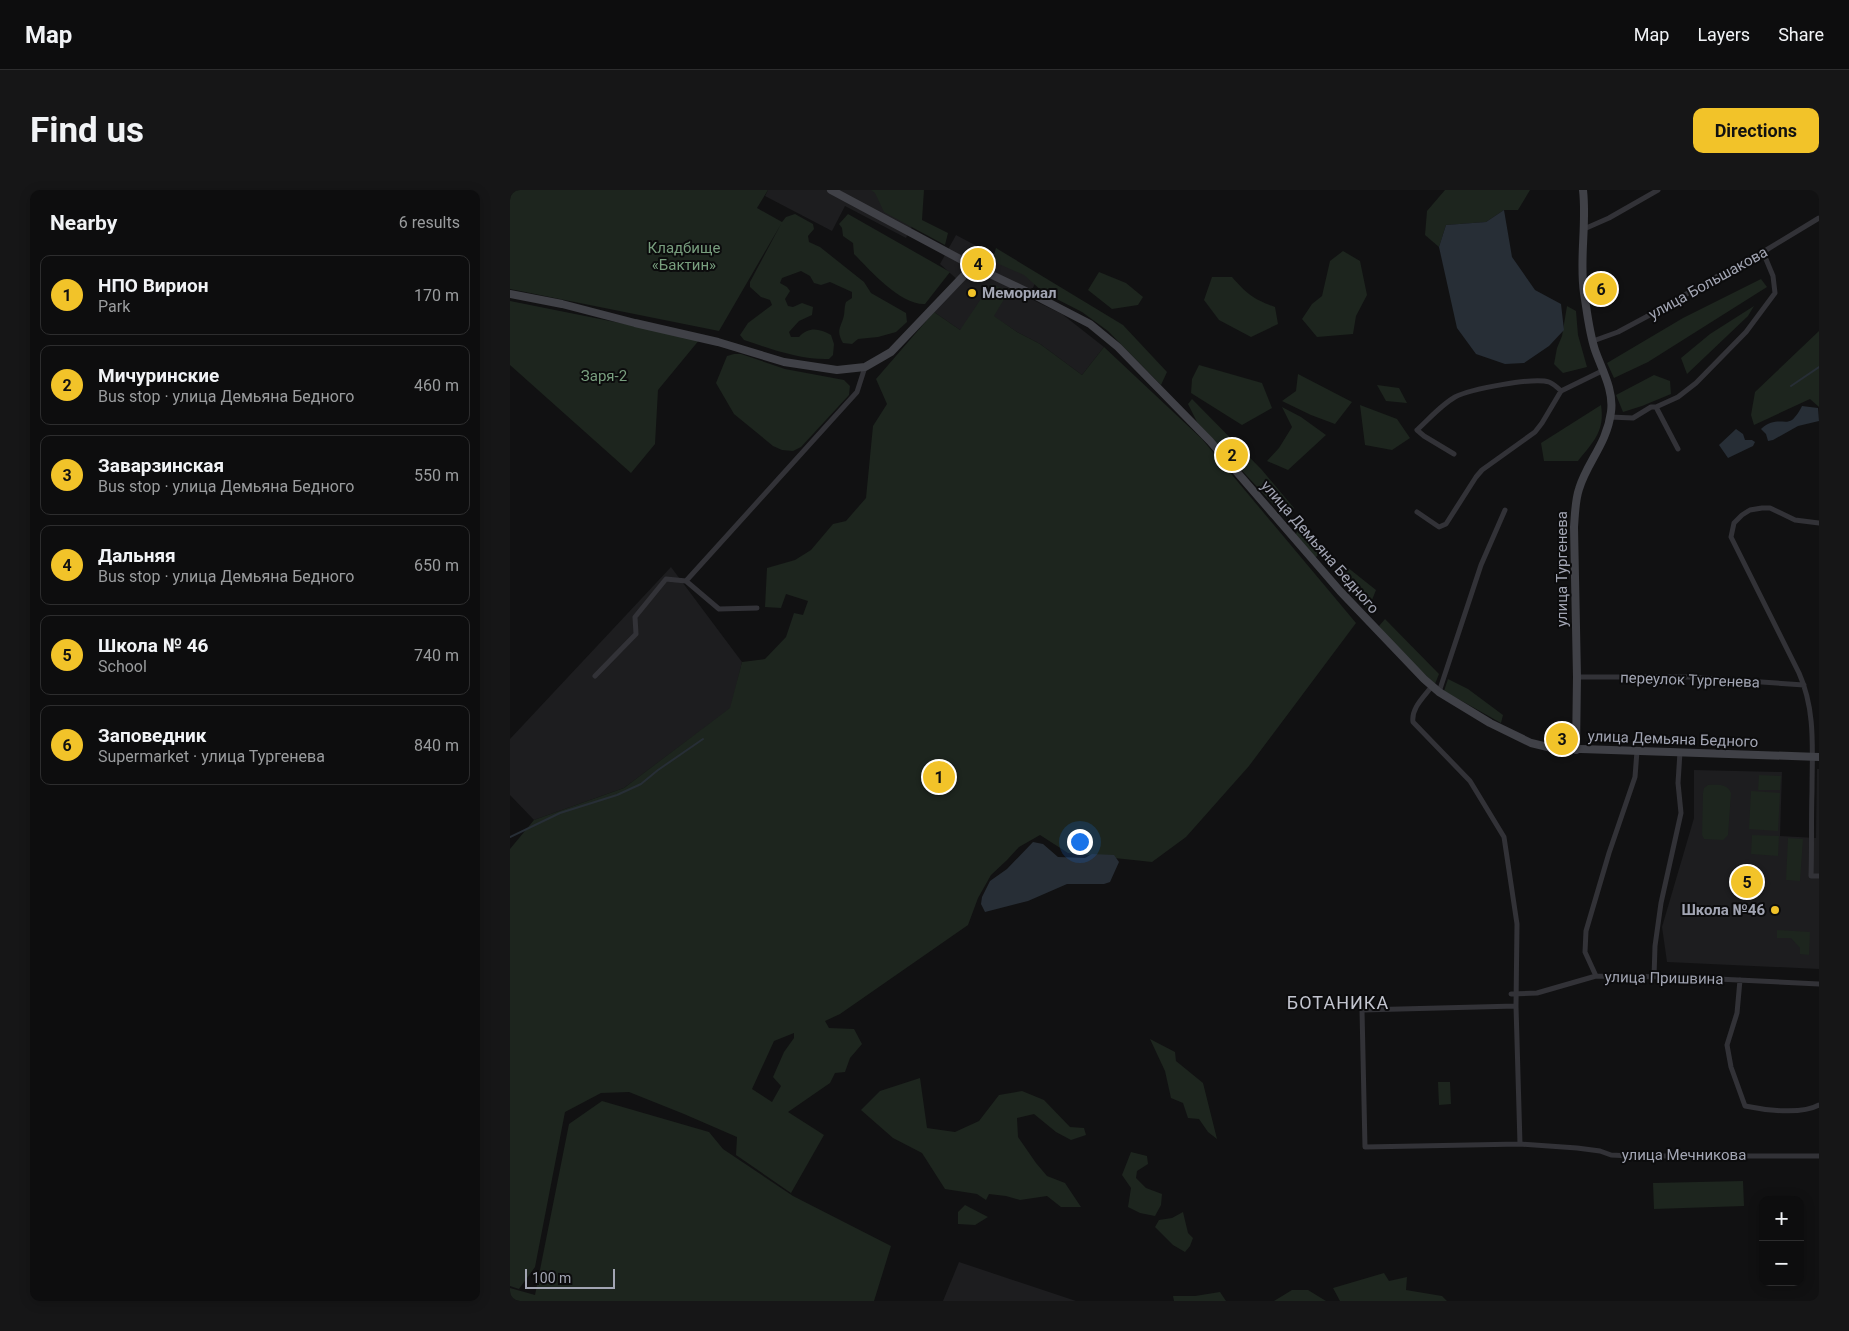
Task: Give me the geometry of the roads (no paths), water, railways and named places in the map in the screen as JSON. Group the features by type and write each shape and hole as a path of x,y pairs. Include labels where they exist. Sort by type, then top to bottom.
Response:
{"street":[{"name":"улица Демьяна Бедного","path":"831,190 973,266 1090,324 1118,347 1210,441 1370,624 1432,686 1472,714 1516,737 1540,746 1576,750 1816,757"},
{"name":"улица Тургенева","path":"1576,750 1577,677 1574,527 1576,503 1579,489 1599,451 1611,410 1604,370 1593,341 1584,292 1582,261 1584,229 1583,190"},
{"path":"1584,229 1604,221 1658,190"},
{"name":"улица Большакова","path":"1593,341 1618,332 1763,252 1819,218"},
{"path":"1610,417 1633,418 1651,407 1656,407 1678,397 1696,383 1746,332 1775,293 1773,276 1763,252"},
{"path":"510,294 562,304 718,342 784,362 837,370 865,367 891,352 973,266"},
{"path":"686,581 857,392 865,367"},
{"path":"1417,512 1439,527 1446,524 1482,470 1535,432 1561,391 1604,370"},
{"path":"1454,454 1417,430 1454,398 1488,388 1540,380 1549,382 1561,391"},
{"path":"1656,407 1678,448"},
{"path":"1819,522 1795,520 1770,508 1762,508 1750,510 1742,515 1734,523 1731,536 1804,685 1810,708 1816,757 1812,876 1819,876"},
{"path":"1439,692 1481,565 1505,510"},
{"path":"595,676 636,634 635,617 666,580 686,581 719,609 757,608"},
{"name":"переулок Тургенева","path":"1577,677 1688,677 1804,685"},
{"path":"1432,686 1414,710 1413,722 1470,781 1504,837 1517,924 1514,994 1516,1006 1520,1144"},
{"path":"1596,976 1589,965 1585,952 1586,932 1634,777 1637,752"},
{"path":"1654,977 1655,946 1661,903 1681,813 1678,783 1680,752"},
{"name":"улица Пришвина","path":"1514,994 1537,993 1596,976 1819,984"},
{"path":"1740,980 1738,1013 1727,1045 1731,1067 1745,1106 1793,1111 1819,1105"},
{"name":"улица Мечникова","path":"1516,1006 1362,1010 1365,1147 1520,1144 1600,1151 1611,1155 1819,1156"}],"waterway":[{"path":"1791,386 1819,367"},
{"path":"510,837 560,813 617,795 641,784 703,739"}],"place":[{"name":"Дальняя","path":"978,264"},
{"name":"Заповедник","path":"1601,289"},
{"name":"Мемориал","path":"972,293"},
{"name":"Мичуринские","path":"1232,455"},
{"name":"Заварзинская","path":"1562,739"},
{"name":"НПО Вирион","path":"939,777"},
{"name":"Школа № 46","path":"1747,882"},
{"name":"Школа №46","path":"1775,910"}],"district":[{"name":"БОТАНИКА","path":"1338,1002"}],"park label":[{"name":"Кладбище «Бактин»","path":"684,256"},
{"name":"Заря-2","path":"604,376"}]}
